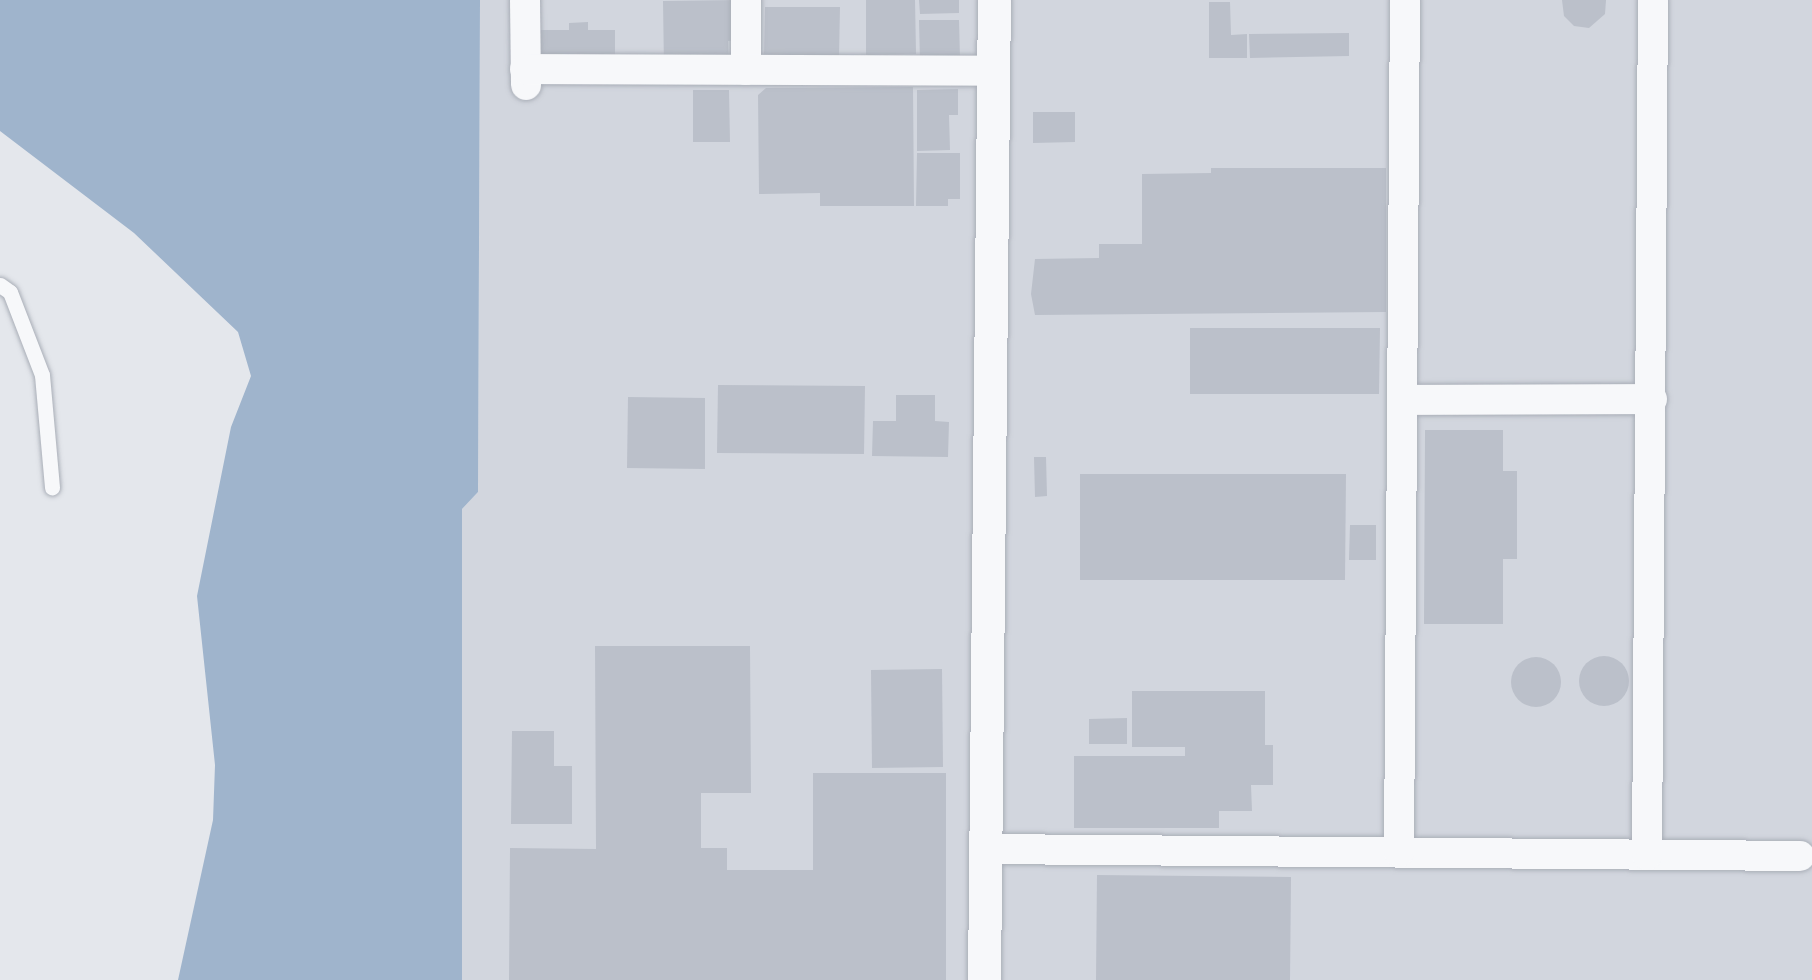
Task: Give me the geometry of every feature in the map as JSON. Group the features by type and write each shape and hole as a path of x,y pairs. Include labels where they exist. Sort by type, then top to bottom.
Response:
{"street":[{"path":"525,0 526,77 746,70 993,71"},
{"path":"746,0 746,70"},
{"path":"984,980 994,0"},
{"path":"1399,852 1405,0"},
{"path":"1647,855 1653,0"},
{"path":"1402,400 1652,399"},
{"path":"985,849 1800,856"}],"lane":[{"path":"0,285 10,292 42,375 52,488"}],"shaded area":[{"path":"480,0 1812,0 1812,980 462,980 462,509 478,492"}],"water":[{"path":"0,0 480,0 478,492 462,509 462,980 178,980 213,820 215,765 197,596 231,427 251,376 238,332 134,233 0,131"}],"building":[{"path":"739,0 739,40 728,41 729,67 664,68 663,1"},
{"path":"866,0 915,0 916,54 866,55"},
{"path":"919,0 959,0 959,13 920,14"},
{"path":"1562,0 1606,0 1605,14 1589,28 1574,26 1564,16"},
{"path":"1209,2 1230,2 1231,35 1247,34 1247,58 1209,58"},
{"path":"765,7 840,7 839,56 764,60"},
{"path":"919,20 959,20 960,59 920,60"},
{"path":"588,22 588,30 615,30 615,64 540,65 540,30 569,30 569,23"},
{"path":"1349,33 1349,56 1250,58 1249,34"},
{"path":"913,87 914,206 820,206 820,193 759,194 758,95 766,88"},
{"path":"958,89 958,115 949,115 950,150 917,151 917,90"},
{"path":"693,90 729,90 730,142 693,142"},
{"path":"1033,112 1075,112 1075,142 1033,143"},
{"path":"917,153 960,153 960,199 948,199 948,206 916,206"},
{"path":"1211,168 1386,168 1386,312 1035,315 1031,294 1035,259 1099,258 1099,244 1142,244 1142,174 1211,173"},
{"path":"1190,328 1380,328 1379,394 1190,394"},
{"path":"718,385 865,386 864,454 717,453"},
{"path":"896,395 935,395 935,421 949,422 948,457 872,456 873,421 896,421"},
{"path":"628,397 705,398 705,469 627,468"},
{"path":"1425,430 1503,430 1503,471 1517,471 1517,559 1503,559 1503,624 1424,624"},
{"path":"1034,457 1046,457 1047,496 1035,497"},
{"path":"1080,474 1346,474 1345,580 1080,580"},
{"path":"1350,525 1376,525 1376,560 1349,560"},
{"path":"595,646 750,646 751,793 701,793 701,848 727,848 727,870 813,870 813,773 946,773 946,980 509,980 510,848 596,849"},
{"path":"1599,656 1609,656 1622,663 1629,676 1629,686 1622,699 1609,706 1599,706 1590,702 1583,695 1579,686 1579,676 1583,667 1590,660"},
{"path":"1531,657 1541,657 1554,664 1561,677 1561,687 1554,700 1541,707 1531,707 1522,703 1515,696 1511,687 1511,677 1515,668 1522,661"},
{"path":"942,669 943,767 872,768 871,670"},
{"path":"1132,691 1265,691 1265,745 1273,745 1273,785 1251,785 1252,811 1219,811 1219,828 1074,828 1074,756 1185,756 1185,747 1132,747"},
{"path":"1127,718 1127,744 1089,744 1089,719"},
{"path":"512,731 554,731 554,766 572,766 572,824 511,824"},
{"path":"1097,875 1291,877 1290,980 1096,980"}]}
